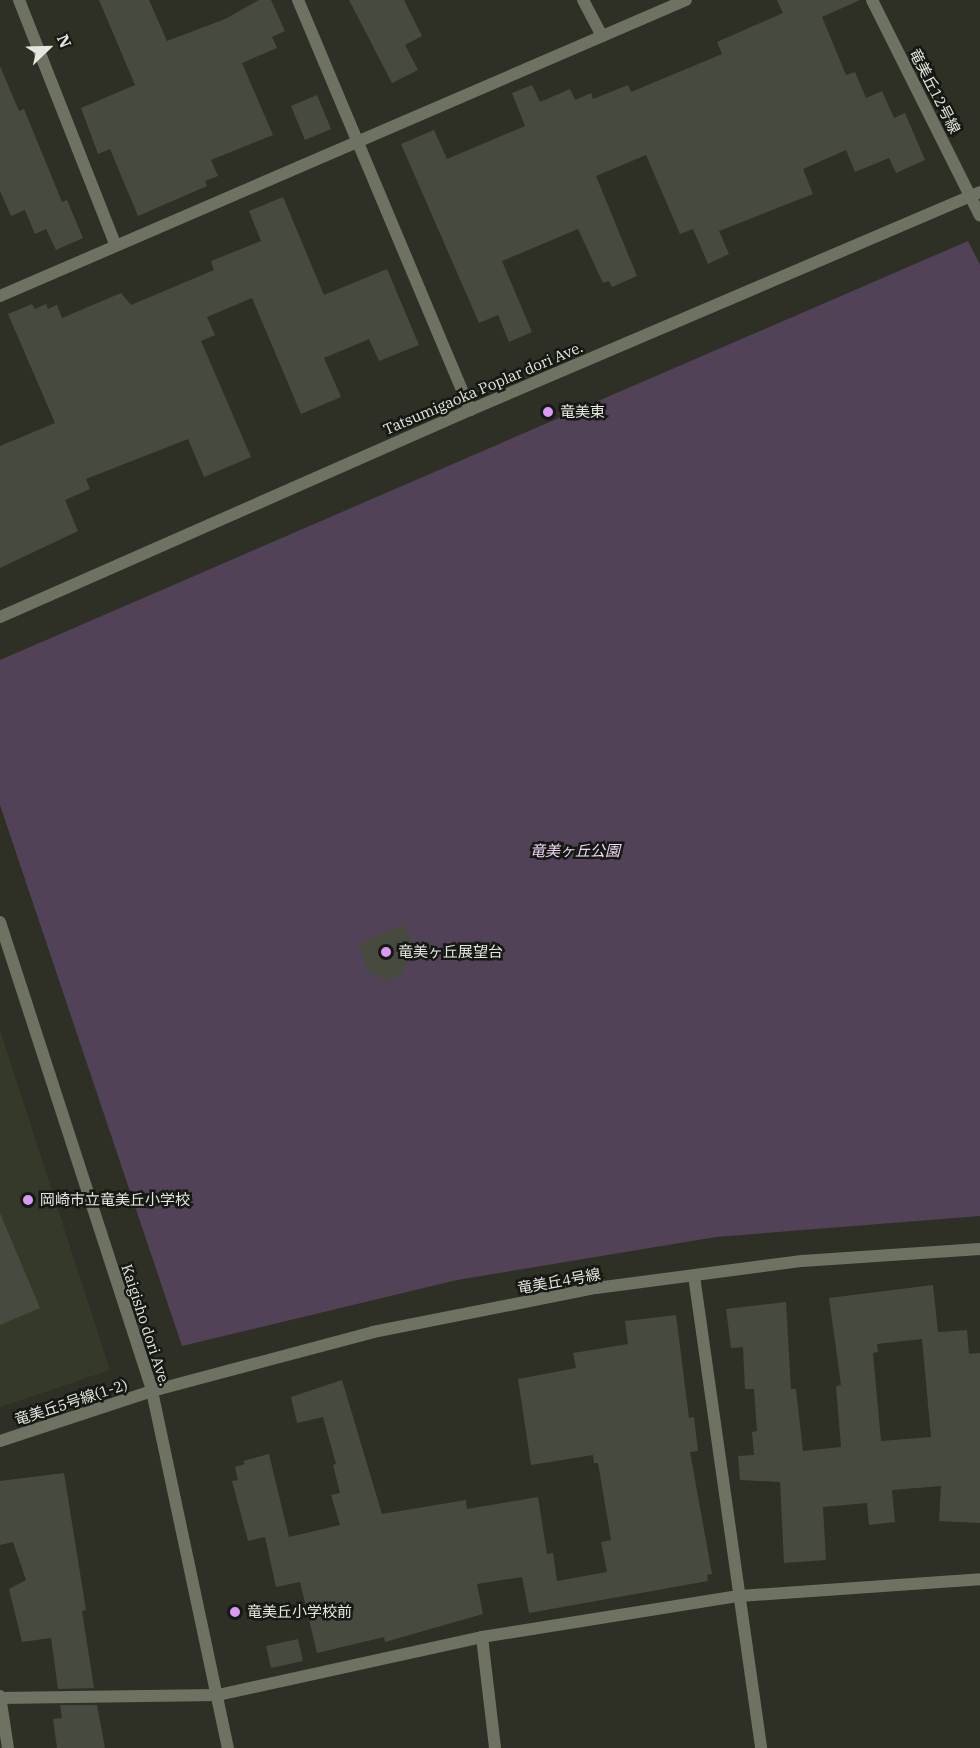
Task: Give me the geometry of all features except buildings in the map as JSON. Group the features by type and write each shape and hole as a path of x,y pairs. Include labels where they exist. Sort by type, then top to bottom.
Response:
{"street":[{"path":"19,0 116,246"},
{"path":"298,0 470,410"},
{"path":"583,0 602,36"},
{"path":"0,296 686,0"},
{"name":"竜美丘12号線","path":"872,0 975,194 980,216"},
{"name":"Tatsumigaoka Poplar dori Ave.","path":"0,618 470,410 975,194"},
{"name":"Kaigisho dori Ave.","path":"0,922 152,1391 228,1748"},
{"name":"竜美丘4号線","path":"152,1391 373,1332 596,1288 802,1261 980,1249"},
{"path":"694,1276 761,1748"},
{"name":"竜美丘5号線(1-2)","path":"0,1441 152,1391"},
{"path":"8,1748 0,1697 218,1695 482,1637 739,1596 980,1579"},
{"path":"482,1637 495,1748"}],"shaded area":[{"name":"岡崎市立竜美丘小学校","path":"0,1030 110,1370 0,1407"}],"green space":[{"name":"竜美ヶ丘公園","path":"968,241 980,265 980,1216 716,1237 457,1280 182,1346 0,805 0,660"}],"place":[{"name":"竜美東","path":"548,412"},
{"name":"竜美ヶ丘展望台","path":"386,952"},
{"name":"岡崎市立竜美丘小学校","path":"28,1200"},
{"name":"竜美丘小学校前","path":"235,1612"}]}
